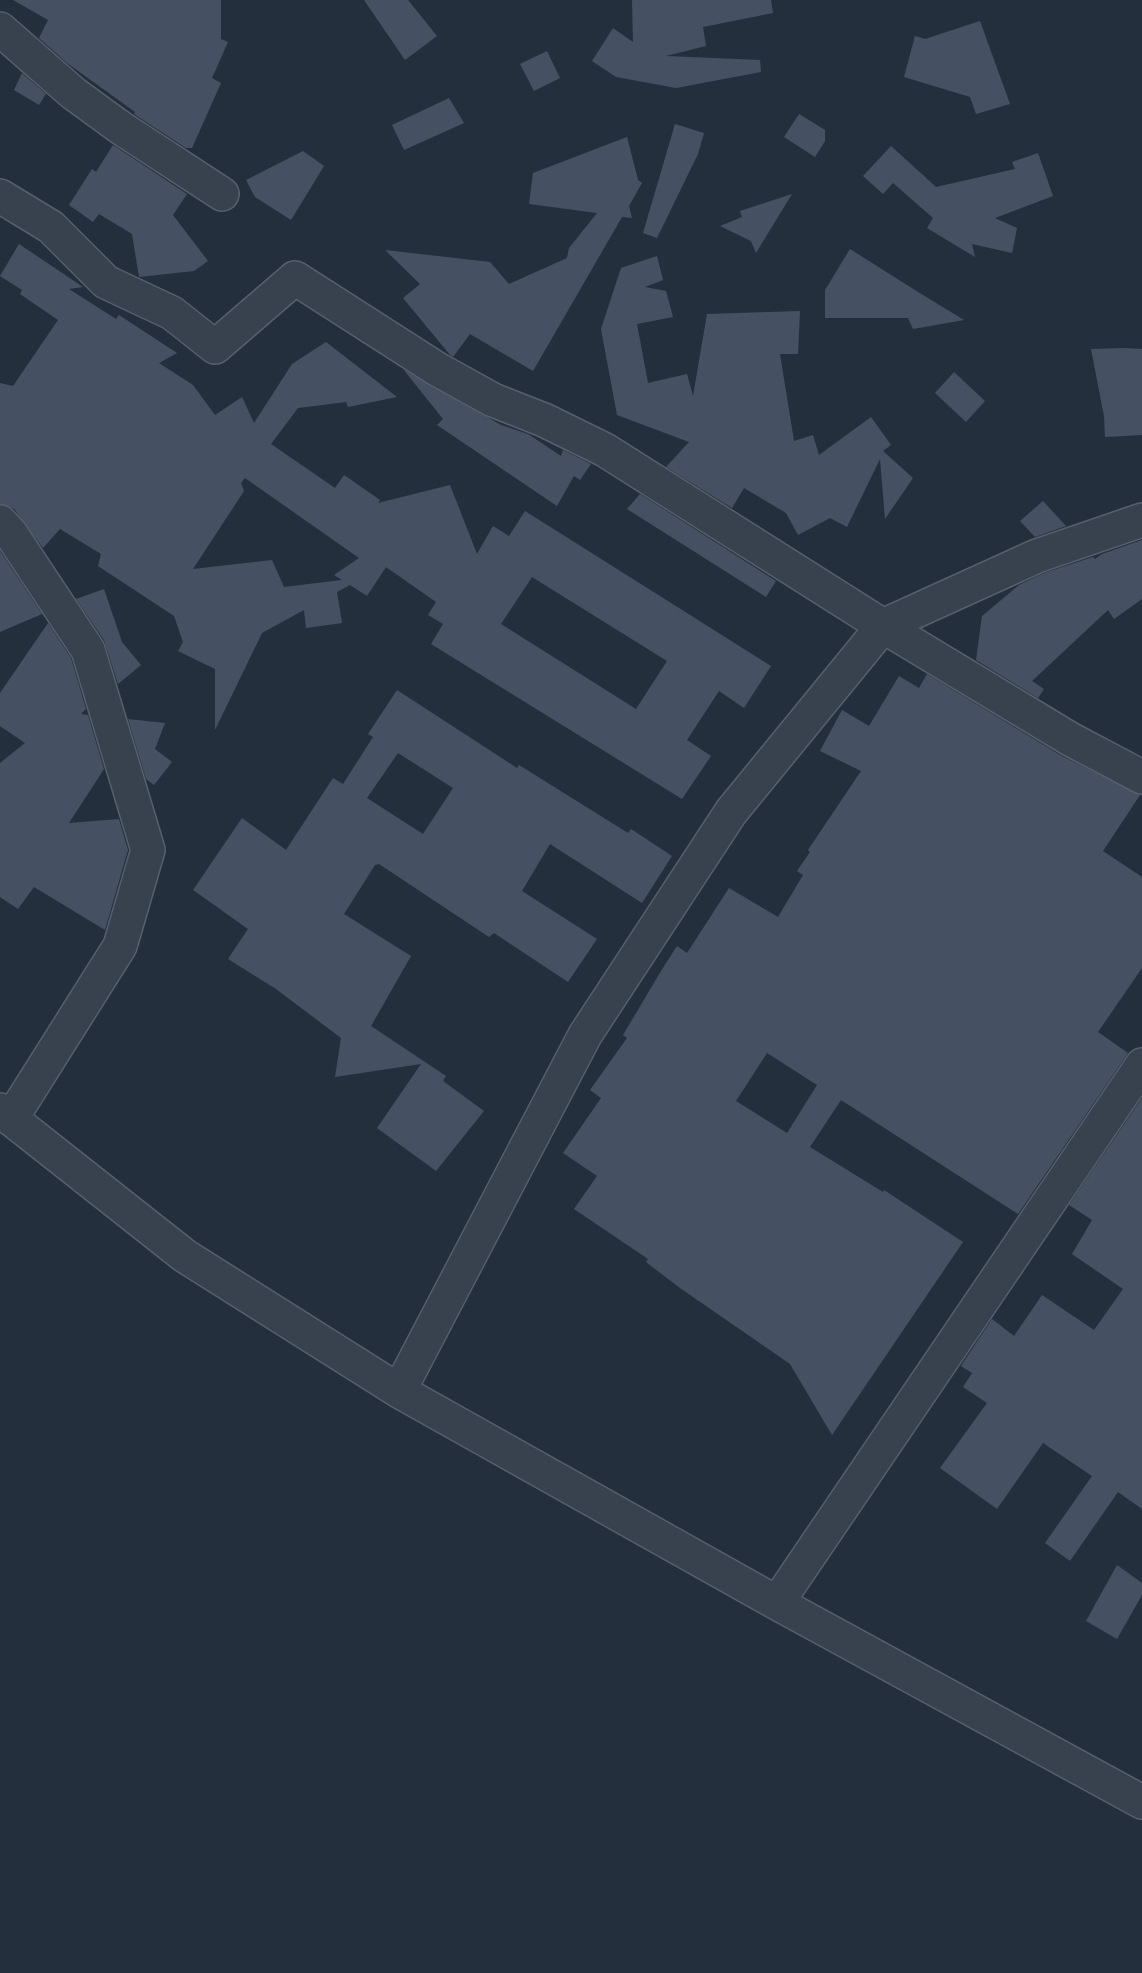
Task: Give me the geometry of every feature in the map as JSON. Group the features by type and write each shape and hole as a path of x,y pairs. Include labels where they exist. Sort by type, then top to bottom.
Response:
{"street":[{"path":"0,30 27,55 102,114 222,194"},
{"path":"0,196 51,228 105,282 172,313 215,347 295,278 437,369 484,395 544,420 604,450 883,626 1070,739 1142,777"},
{"path":"399,1391 585,1035 731,812 883,626 1037,556 1142,519"},
{"path":"0,522 11,534 88,650 148,850 120,946 6,1114 185,1256 399,1391 777,1603 1142,1802"},
{"path":"777,1603 1142,1065"}],"building":[{"path":"13,0 221,0 221,39 228,42 212,78 221,83 192,148 186,148 134,114 135,112 67,63 39,38 48,20"},
{"path":"364,0 408,0 437,36 405,60"},
{"path":"632,0 771,0 773,13 703,27 706,46 666,56 760,60 761,72 676,88 616,77 592,61 613,28 633,42"},
{"path":"980,21 1010,104 976,114 970,97 904,77 915,36 925,39"},
{"path":"547,51 560,78 534,91 520,64"},
{"path":"22,73 46,94 39,105 14,90"},
{"path":"449,98 464,123 404,150 392,125"},
{"path":"799,114 825,130 825,141 815,157 784,137"},
{"path":"675,124 704,133 698,154 657,238 643,233"},
{"path":"627,137 638,180 642,183 629,206 632,218 622,217 533,371 470,334 453,357 450,355 403,298 420,284 385,250 490,262 509,284 567,258 569,248 597,213 529,204 533,173"},
{"path":"113,145 187,194 173,215 208,261 194,271 139,277 132,234 99,214 93,222 69,205 92,169 96,172"},
{"path":"891,146 936,187 1015,169 1012,162 1038,153 1053,196 995,218 1017,228 1012,253 972,244 975,257 927,228 933,218 893,183 883,194 863,176"},
{"path":"303,151 324,166 291,220 255,197 246,180"},
{"path":"792,194 756,253 751,241 720,226 742,217 740,211"},
{"path":"19,244 83,287 69,289 116,319 119,315 177,353 159,363 193,385 215,415 242,397 254,423 292,364 326,342 397,397 348,407 346,402 298,408 271,444 335,488 344,475 380,500 378,503 450,485 477,554 493,526 509,536 525,511 771,666 744,708 719,691 687,740 711,756 682,799 431,644 443,624 428,615 436,602 386,567 367,596 350,585 337,592 342,623 306,628 304,610 262,633 215,730 215,669 178,651 183,642 174,616 98,566 101,554 60,529 43,548 14,509 0,504 0,383 13,386 58,320 20,294 22,290 0,276","holes":["245,478 359,558 334,575 342,580 284,587 272,560 193,569 244,491 241,483","532,577 667,661 636,709 501,624"]},
{"path":"850,249 964,320 913,329 908,318 825,318 825,290"},
{"path":"657,256 663,280 645,287 666,291 673,317 637,324 648,383 687,374 693,396 707,314 800,311 798,354 780,354 794,441 813,435 819,455 871,417 891,445 883,451 913,478 885,519 880,459 847,527 830,518 798,535 786,513 744,488 732,508 666,467 689,442 617,415 601,329 621,268"},
{"path":"1091,349 1142,349 1142,435 1105,437 1104,416"},
{"path":"403,369 501,425 528,434 561,456 563,450 591,464 580,480 574,476 557,506 437,425 443,419"},
{"path":"954,372 985,401 966,422 935,393"},
{"path":"640,494 776,581 766,597 627,509"},
{"path":"1043,501 1066,526 1035,537 1020,521"},
{"path":"1142,540 1142,599 1114,619 1108,610 1032,681 1044,689 1038,698 976,660 982,616 1019,585 1044,573 1093,557 1095,559 1102,554"},
{"path":"0,551 42,614 0,632"},
{"path":"104,589 122,642 141,665 118,684 104,640 76,599"},
{"path":"48,623 71,658 86,709 81,714 88,715 104,769 69,823 119,819 128,850 105,930 34,887 18,909 0,897 0,763 25,743 0,726 0,693"},
{"path":"927,674 1060,755 1140,795 1103,851 1142,877 1142,968 1098,1032 1128,1053 1018,1214 841,1100 810,1147 883,1192 884,1190 963,1242 832,1435 790,1364 680,1288 646,1262 648,1259 574,1209 597,1176 563,1153 601,1098 590,1090 627,1038 623,1035 661,971 677,946 687,953 729,888 778,917 803,875 797,871 810,852 808,850 861,771 820,751 842,710 869,726 899,676 919,688","holes":["767,1053 817,1085 787,1133 736,1101"]},
{"path":"397,690 517,768 519,765 628,833 631,829 672,856 642,903 550,844 522,891 597,939 568,982 494,933 489,937 379,864 375,865 344,914 411,956 371,1026 446,1076 443,1081 484,1111 436,1171 377,1128 421,1064 335,1077 341,1038 276,989 228,959 248,929 193,890 242,818 286,850 333,778 343,784 373,737 368,734","holes":["398,753 453,788 423,834 367,798"]},
{"path":"128,719 165,723 155,749 172,762 154,785 146,779"},
{"path":"1142,1098 1142,1509 1118,1492 1070,1561 1045,1543 1092,1476 1043,1443 997,1509 940,1468 987,1403 963,1387 972,1373 961,1366 992,1319 1014,1336 1042,1295 1094,1330 1123,1289 1072,1254 1092,1220 1069,1205"},
{"path":"1117,1565 1142,1583 1142,1595 1117,1639 1086,1621"}]}
